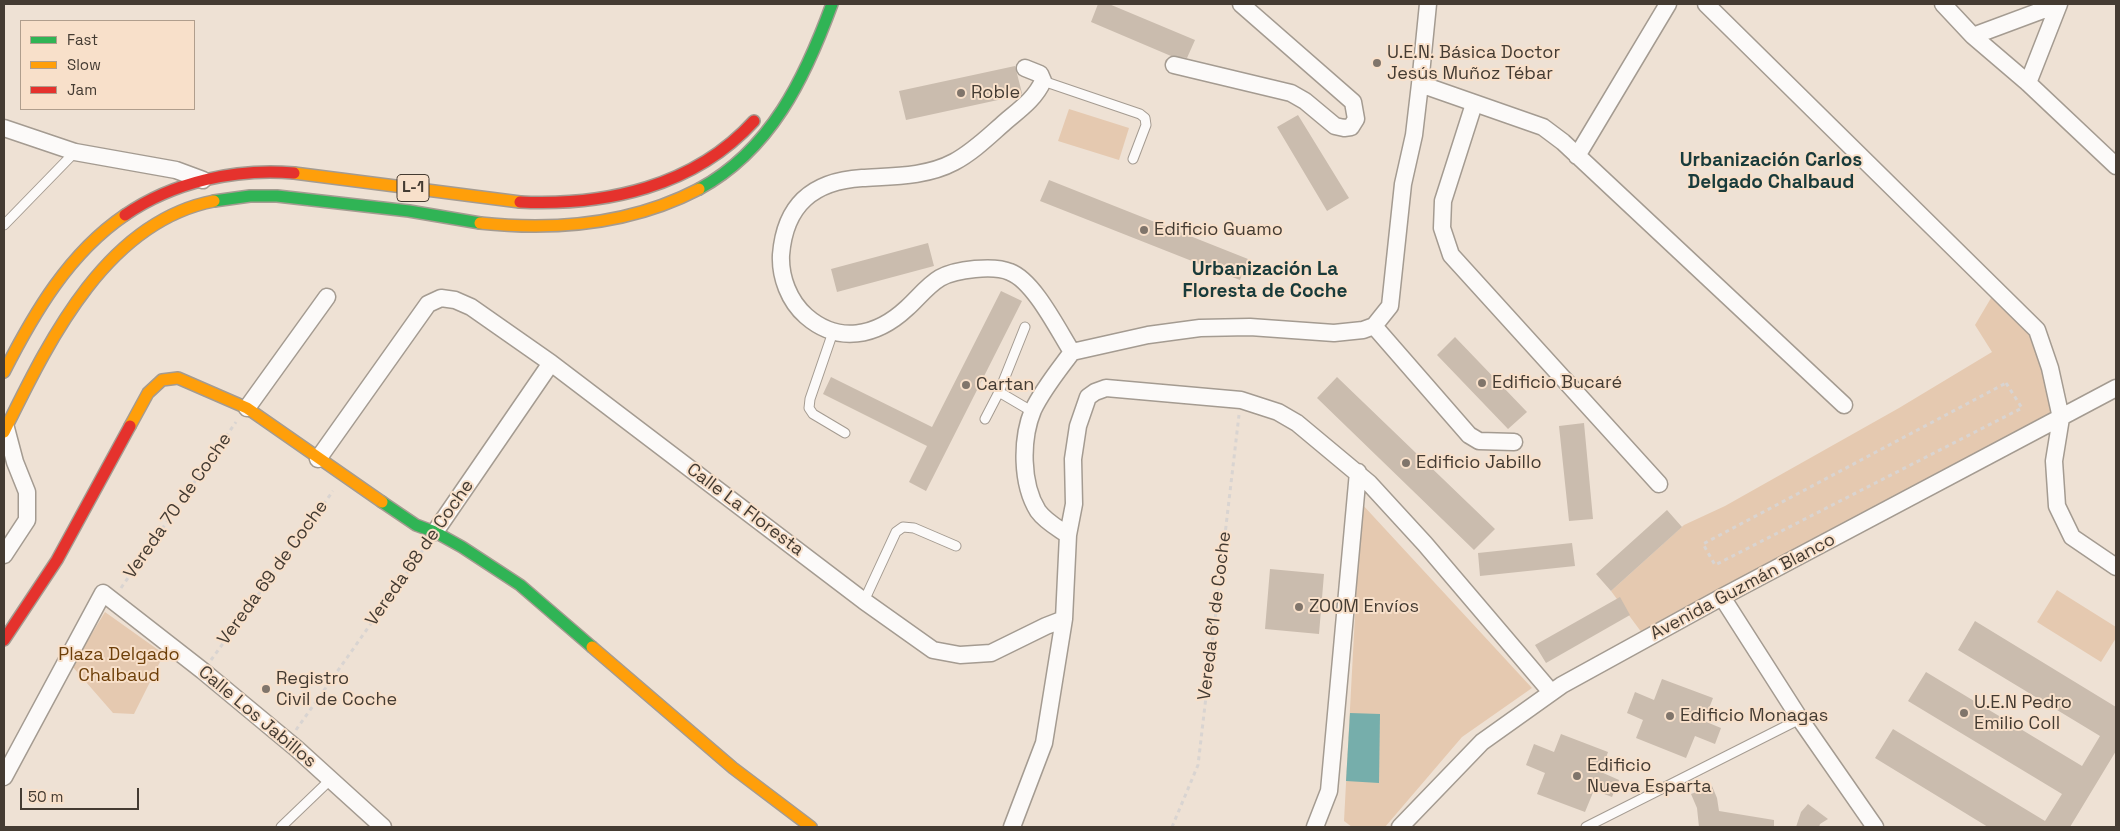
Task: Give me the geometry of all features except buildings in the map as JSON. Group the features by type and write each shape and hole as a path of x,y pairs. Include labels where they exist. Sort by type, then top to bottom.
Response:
{"main road":[{"name":"L-1","path":"5,430 42,354 89,285 125,248 170,216 193,207 220,200 256,195 400,211 485,223 542,226 590,223 619,218 655,207 696,191 739,162 761,139 780,113 800,79 820,39 832,4"},
{"name":"L-1","path":"4,372 21,336 70,265 114,222 170,190 253,172 285,172 494,200 548,202 595,200 620,195 656,184 693,169 732,143 758,115"},
{"path":"4,640 57,560 148,393 162,380 178,378 247,408 318,459 416,525 436,532 462,546 520,585 733,768 811,827"}],"street":[{"path":"1174,65 1292,93 1305,101 1335,126 1352,127 1356,119 1353,102 1241,4"},
{"path":"1068,535 1048,522 1039,512 1025,477 1027,436 1033,412 1043,393 1072,352 1148,335 1200,328 1250,327 1334,333 1363,330 1374,326 1390,306 1403,184 1414,135 1428,4"},
{"path":"1577,156 1668,4"},
{"path":"1706,4 2037,330 2050,368 2061,418 2054,461 2057,506 2072,537 2116,567"},
{"path":"1943,4 1974,36 2028,83 2116,166"},
{"path":"1974,36 2023,10 2059,4"},
{"path":"2028,83 2059,4"},
{"path":"1025,68 1040,74 1043,81 1038,90 1027,103 973,150 954,162 931,171 907,175 841,180 822,186 808,195 797,207 788,223 782,243 781,262 784,280 790,297 800,311 814,323 832,332 849,335 869,331 886,323 905,310 941,277 959,270 986,268 1011,272 1040,298 1072,352"},
{"path":"1420,84 1543,127 1577,156 1844,405"},
{"path":"1474,104 1443,202 1442,228 1451,255 1659,484"},
{"path":"4,128 75,152 176,170 205,181"},
{"path":"247,408 327,297"},
{"name":"Calle La Floresta","path":"318,459 428,304 441,298 455,300 471,307 550,363 864,601 933,650 960,655 991,653 1064,619"},
{"path":"1374,326 1469,435 1479,441 1514,442"},
{"name":"Vereda 68 de Coche","path":"436,532 550,363"},
{"path":"1012,827 1044,743 1064,619 1068,535 1074,504 1075,442 1082,409 1088,396 1106,388 1241,400 1278,412 1297,423 1358,472 1424,544 1551,692"},
{"name":"Avenida Guzmán Blanco","path":"1400,827 1482,742 1551,692 1722,597 2116,388"},
{"path":"4,555 27,520 27,492 5,430"},
{"path":"1320,825 1329,791 1358,472"},
{"path":"4,777 103,594"},
{"name":"Calle Los Jabillos","path":"103,594 203,671 288,742 384,827"},
{"path":"1722,597 1800,719 1875,827"}],"lane":[{"path":"1043,81 1140,114 1145,118 1146,125 1133,158"},
{"path":"4,225 75,152"},
{"path":"985,419 999,392 1025,327"},
{"path":"832,332 809,408 813,414 845,433"},
{"path":"999,392 1033,412"},
{"path":"864,601 896,532 903,527 914,528 956,546"},
{"path":"1586,827 1800,719"},
{"path":"282,827 330,780"}],"path":[{"path":"2006,383 2022,408 1715,565 1703,544 2006,383"},
{"name":"Vereda 61 de Coche","path":"1172,827 1198,764 1241,400"},
{"name":"Vereda 70 de Coche","path":"103,594 120,589 247,408"},
{"name":"Vereda 69 de Coche","path":"203,671 343,476"},
{"name":"Vereda 68 de Coche","path":"288,742 436,532"}],"green space":[{"path":"1069,109 1129,128 1119,160 1058,141"},
{"path":"1994,293 2036,336 2054,418 1642,633 1611,591 1684,525 1725,506 1899,408 1992,352 1975,325"},
{"path":"1361,503 1532,688 1462,737 1385,827 1352,827 1344,821"},
{"path":"2057,590 2116,627 2116,638 2101,662 2037,622"},
{"name":"Plaza Delgado Chalbaud","path":"105,612 164,654 134,714 113,713 72,666"}],"water":[{"path":"1350,713 1380,714 1379,783 1346,781"}],"traffic: fast":[{"path":"699,189 724,173 766,133 797,85 810,59 832,4"},
{"path":"214,201 250,196 277,196 409,211 480,223"},
{"path":"382,502 416,525 435,532 462,547 520,585 592,647"}],"traffic: slow":[{"path":"294,173 520,202"},
{"path":"480,223 536,226 592,222 647,210 699,189"},
{"path":"4,432 40,361 61,325 85,291 111,260 141,233 175,213 214,201"},
{"path":"4,372 41,306 70,266 105,230 125,215"},
{"path":"130,426 148,393 162,380 178,378 247,408 382,502"},
{"path":"592,647 733,768 811,827"}],"traffic: jam":[{"path":"520,202 584,200 616,196 646,188 676,177 704,162 730,144 754,121"},
{"path":"125,215 163,194 205,180 249,173 294,173"},
{"path":"4,640 57,560 130,426"}],"place":[{"name":"U.E.N. Básica Doctor Jesús Muñoz Tébar","path":"1377,63"},
{"name":"Roble","path":"961,93"},
{"name":"Edificio Guamo","path":"1144,230"},
{"name":"Edificio Bucaré","path":"1482,383"},
{"name":"Cartan","path":"966,385"},
{"name":"Edificio Jabillo","path":"1406,463"},
{"name":"ZOOM Envíos","path":"1299,607"},
{"name":"Registro Civil de Coche","path":"266,689"},
{"name":"U.E.N Pedro Emilio Coll","path":"1964,713"},
{"name":"Edificio Monagas","path":"1670,716"},
{"name":"Edificio Nueva Esparta","path":"1577,776"}],"district":[{"name":"Urbanización Carlos Delgado Chalbaud","path":"1771,172"},
{"name":"Urbanización La Floresta de Coche","path":"1265,281"}]}
